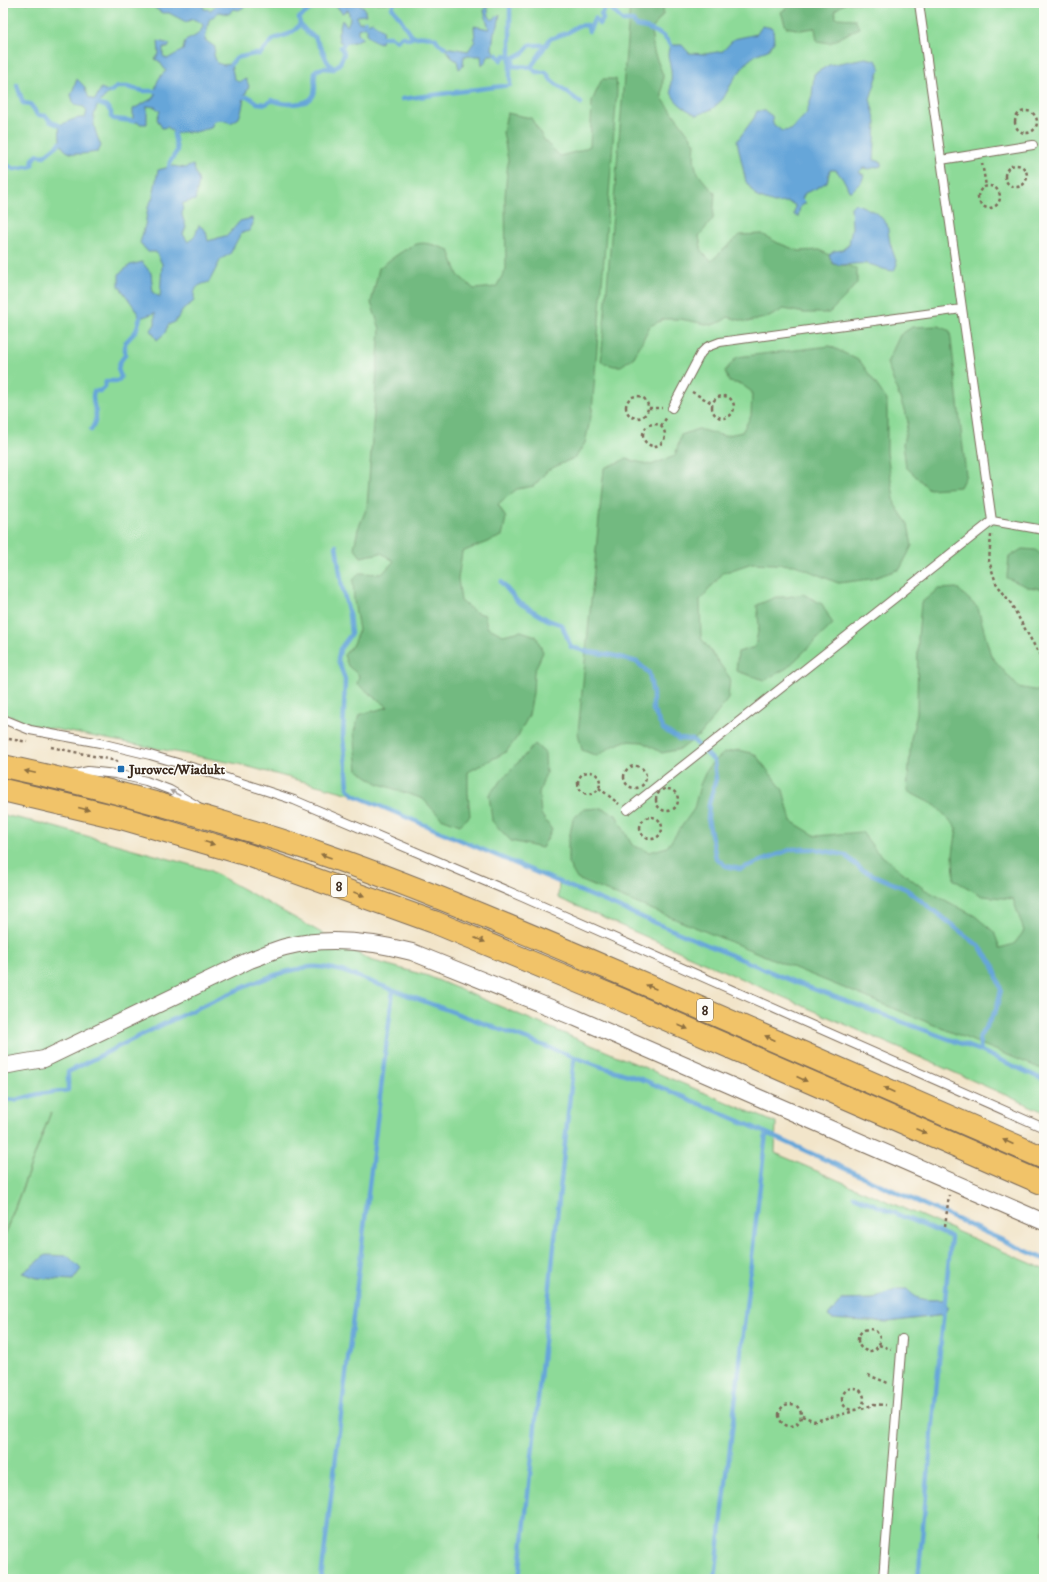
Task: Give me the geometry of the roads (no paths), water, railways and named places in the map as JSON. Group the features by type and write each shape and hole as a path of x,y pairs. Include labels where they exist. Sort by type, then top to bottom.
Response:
{"highway":[{"name":"8","path":"3,766 58,778 204,817 313,851 446,901 524,932 1044,1158"},
{"name":"8","path":"3,790 128,820 248,855 434,922 622,1000 1044,1184"},
{"path":"3,803 46,800"}],"street":[{"path":"3,1066 44,1059 250,960 284,947 336,941 360,941 412,952 576,1018 1044,1222"}],"lane":[{"path":"919,3 992,521"},
{"path":"941,160 1033,145"},
{"path":"672,408 701,353 707,347 720,342 962,309"},
{"path":"627,810 992,521 1044,530"},
{"path":"3,719 30,730 100,743 150,755 294,800 522,897 1044,1128"},
{"path":"882,1579 902,1339"}],"water":[{"path":"148,3 202,3 204,9 211,10 218,3 244,3 244,7 239,10 233,9 229,14 219,12 209,20 205,40 215,47 214,55 217,63 223,65 231,64 234,78 238,82 246,79 249,86 244,97 239,118 231,123 222,120 214,121 211,128 195,132 174,134 168,127 162,128 157,119 160,111 155,107 147,106 147,124 141,124 133,121 133,109 155,97 157,82 160,76 166,71 159,61 155,59 159,54 158,41 170,44 168,48 163,47 163,56 167,59 183,50 185,41 199,33 203,25 193,19 186,22 169,13 162,13"},
{"path":"345,3 346,6 358,4 364,7 366,15 357,16 358,22 365,22 364,27 358,29 358,33 363,38 344,44 339,41 338,34 342,20 347,26 350,19 348,10 342,13 335,4"},
{"path":"487,3 489,16 492,20 500,14 498,26 494,32 492,49 497,55 489,55 482,65 481,56 464,56 463,66 459,69 457,61 451,57 445,47 468,51 475,41 474,26 489,29 484,11"},
{"path":"371,21 383,30 381,43 374,41 367,35 367,26"},
{"path":"762,26 773,28 774,42 768,50 757,54 748,61 734,79 723,99 712,109 697,115 685,109 675,100 671,92 671,73 668,55 670,45 682,45 689,53 705,54 723,51 734,39 757,34"},
{"path":"865,58 876,60 880,68 870,99 876,122 874,160 882,162 881,166 869,169 863,168 859,172 864,175 862,181 852,191 849,191 845,182 836,170 830,170 827,182 805,193 802,199 806,203 800,207 798,217 794,215 795,205 788,202 774,203 757,197 746,182 737,141 754,118 757,111 765,111 772,116 773,124 782,131 791,130 806,114 812,96 814,74 829,65"},
{"path":"77,79 84,86 89,98 95,100 101,88 110,92 98,105 95,111 95,130 101,146 98,152 77,154 68,152 64,149 60,142 59,125 75,119 85,118 87,111 84,107 74,105 71,95"},
{"path":"193,165 199,182 195,200 183,203 182,215 186,227 183,234 188,242 195,235 199,225 206,231 208,241 228,235 240,221 252,218 253,224 249,231 241,233 230,254 221,259 209,282 199,286 195,290 194,301 183,310 175,322 168,325 165,333 157,340 151,330 155,324 155,313 140,318 119,286 119,274 130,265 142,262 151,273 153,293 160,297 162,264 156,252 148,252 140,243 148,207 153,197 158,170 173,166 185,168"},
{"path":"855,203 877,213 887,224 890,243 897,264 894,271 867,264 833,264 829,255 834,251 842,250 849,244 852,227 851,207"},
{"path":"46,1255 68,1256 81,1269 73,1280 37,1278 22,1273"},
{"path":"897,1289 907,1289 916,1296 924,1299 944,1300 948,1307 944,1315 888,1322 832,1319 828,1316 842,1300 874,1299"}],"waterway":[{"path":"307,3 313,7 318,3"},
{"path":"329,3 335,4"},
{"path":"394,3 392,8 413,37"},
{"path":"402,99 510,85 510,3"},
{"path":"231,64 236,58 260,54 274,39 289,34 300,24 299,18 313,7"},
{"path":"497,55 501,60 505,55 513,58 513,66 531,67 550,39 569,32 577,26 587,25 589,31 595,18 599,24 603,19 601,14 605,8 610,8 623,21 633,21 636,26 646,28 660,34 670,45"},
{"path":"365,22 367,26"},
{"path":"300,24 307,32 315,37 327,61 334,69"},
{"path":"381,37 391,37 397,41 402,36 409,39 418,37 435,38 439,44 445,47"},
{"path":"244,97 249,97 257,103 266,104 272,100 288,104 307,101 314,94 314,77 316,70 324,68 334,69 340,63 344,54 341,47 344,44"},
{"path":"513,58 523,53 530,45 546,45"},
{"path":"531,67 536,72 546,72 551,80 581,103"},
{"path":"17,85 23,103 30,104 37,115 46,116 51,122 59,125"},
{"path":"110,92 117,87 155,91"},
{"path":"99,104 107,107 111,112 111,117 114,119 133,121"},
{"path":"169,167 170,162 177,151 174,134"},
{"path":"3,163 14,169 32,166 33,159 38,155 44,156 60,143"},
{"path":"91,430 96,418 93,401 94,391 100,391 105,387 106,381 118,381 121,377 118,369 120,362 125,355 125,343 136,331 140,318"},
{"path":"336,546 342,586 349,614 351,634 340,649 338,660 345,679 343,738 348,788 354,795 797,983 981,1051"},
{"path":"501,582 518,602 548,620 562,625 571,647 589,652 612,655 637,662 649,673 653,694 653,710 663,729 679,739 693,740 714,761 716,779 709,804 708,819 716,858 726,866 740,869 792,849 815,849 845,855 862,870 906,889 979,946 993,964 1001,990 996,1010 979,1038 981,1051 1044,1080"},
{"path":"3,1099 16,1100 39,1094 68,1090 68,1072 185,1014 263,979 309,967 328,968 342,971 599,1066 644,1080 742,1122 1044,1259"},
{"path":"321,1579 393,990"},
{"path":"519,1579 574,1057"},
{"path":"715,1579 766,1133"},
{"path":"854,1196 951,1237 918,1579"}],"place":[{"name":"Jurowce/Wiadukt","path":"121,769"}]}
